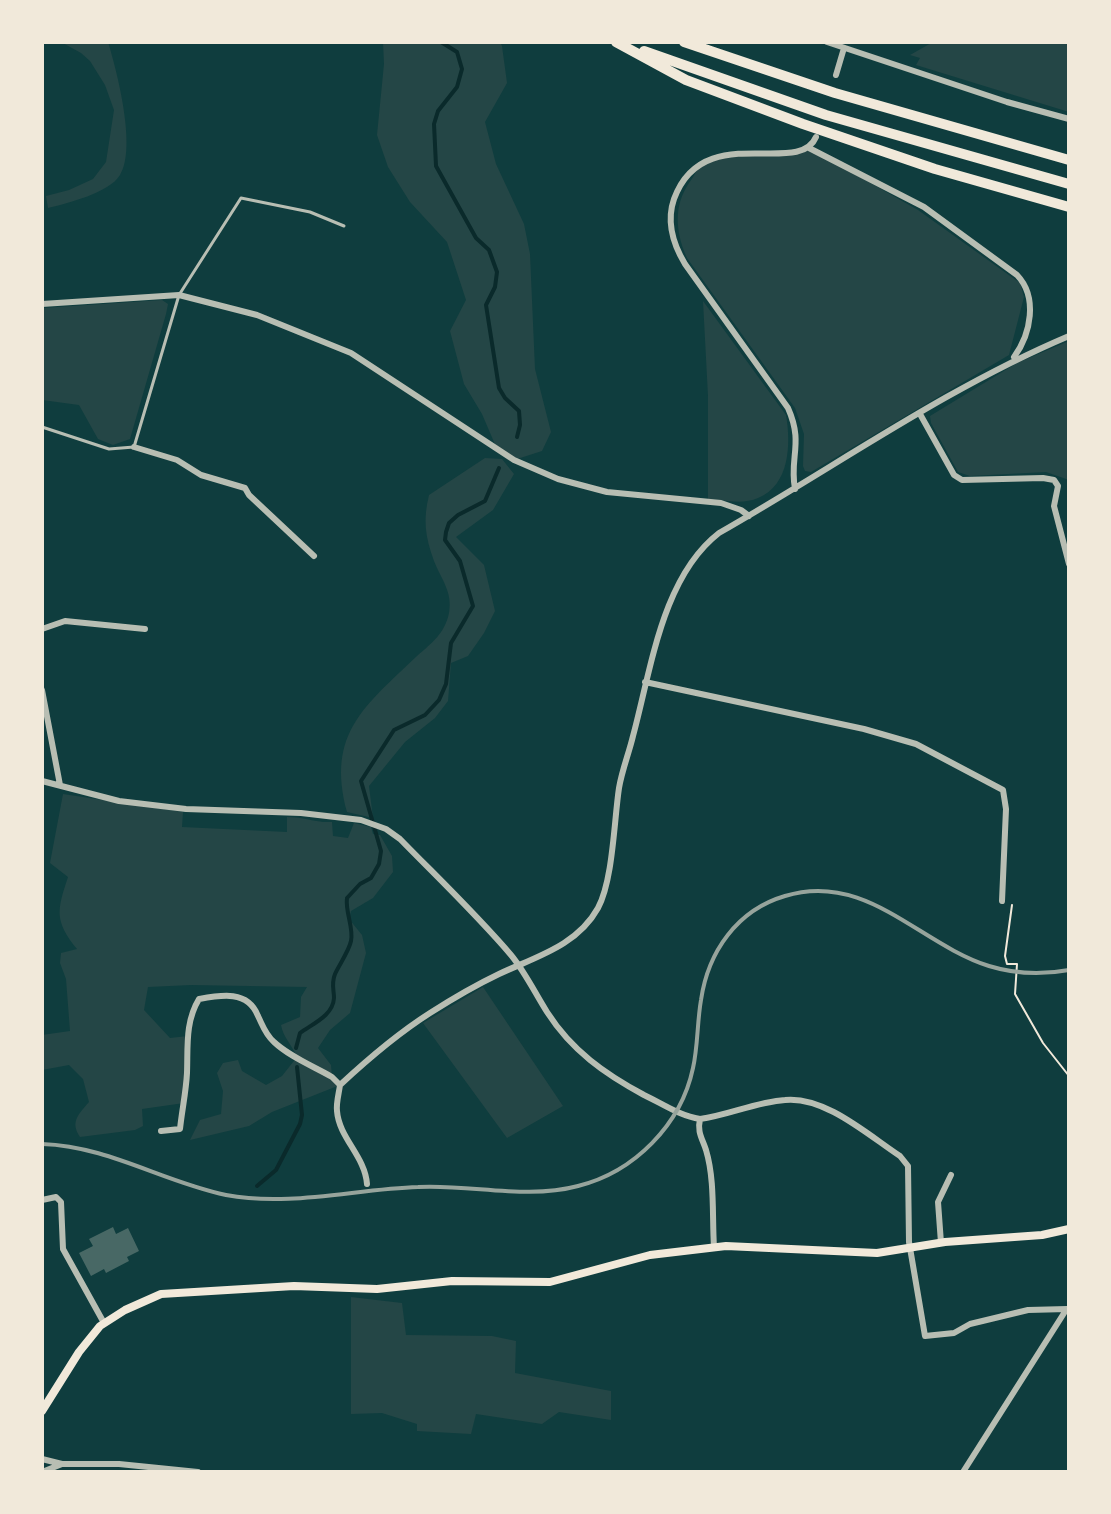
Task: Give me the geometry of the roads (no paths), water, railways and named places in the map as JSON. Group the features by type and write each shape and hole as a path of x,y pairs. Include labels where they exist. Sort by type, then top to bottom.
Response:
{"highway":[{"path":"617,42 826,115 1069,184"},
{"path":"617,42 686,80 803,124 935,169 1069,207"},
{"path":"684,42 835,93 1001,142 1069,157"}],"main road":[{"path":"42,1411 79,1352 104,1323 135,1304 174,1292 294,1286 377,1289 466,1281 550,1282 626,1260 714,1247 877,1253 941,1243 1034,1236 1069,1229"}],"street":[{"path":"827,42 1007,102 1069,119"},
{"path":"836,75 844,48"},
{"path":"795,489 793,472 797,445 795,424 788,408 685,264 673,239 670,214 682,182 694,168 708,159 728,154 792,153 809,148 816,137"},
{"path":"809,148 924,207 1017,275 1025,284 1031,313 1021,348 1012,360"},
{"path":"42,304 179,295 257,315 351,353 514,460 558,479 607,492 721,503 749,516"},
{"path":"367,1184 366,1168 344,1133 337,1112 340,1085 383,1045 431,1013 547,953 578,933 598,907 608,870 621,777 645,682 678,585 707,542 1012,360 1069,336"},
{"path":"920,414 954,475 962,480 1054,480 1058,486 1054,506 1057,525 1069,564"},
{"path":"134,447 177,460 201,475 245,488 314,556"},
{"path":"42,629 65,621 145,629"},
{"path":"645,682 850,726 916,744 1003,790 1006,809 1002,901"},
{"path":"42,690 60,785"},
{"path":"42,781 132,803 186,809 301,813 361,820 386,829 400,839 489,930 519,965 549,1015 583,1057 616,1080 689,1118 700,1119 783,1100 801,1099 817,1103 900,1156 908,1166 910,1248 925,1336 954,1333 970,1324 1028,1310 1068,1308"},
{"path":"161,1131 180,1129 189,1024 199,999 234,995 248,1001 257,1010 265,1033 273,1042 332,1077 340,1085"},
{"path":"700,1119 699,1135 706,1150 710,1173 714,1247"},
{"path":"941,1243 938,1202 951,1175"},
{"path":"42,1200 56,1197 61,1202 63,1249 104,1323"},
{"path":"963,1472 1068,1308"},
{"path":"42,1459 62,1464 119,1464 198,1472"},
{"path":"42,1472 62,1464"}],"lane":[{"path":"42,427 109,449 134,447 179,295 241,198 310,212 344,226"}],"waterway":[{"path":"441,42 457,52 462,69 457,87 438,111 434,124 436,166 476,238 489,250 497,272 495,287 486,305 499,388 519,411 517,437"},
{"path":"296,1048 300,1033 321,1019 333,1004 334,978 351,941 347,898 360,884 371,878 379,864 381,851 361,781 394,730 425,715 439,700 446,684 451,643 473,606 460,561 445,540 449,523 485,501 499,468"},
{"path":"257,1186 276,1170 300,1124 302,1115 297,1067"}],"railway":[{"path":"42,1144 90,1151 203,1189 250,1198 298,1198 418,1187 518,1192 558,1190 578,1186 618,1170 636,1158 666,1127 678,1109 693,1068 701,1000 710,965 739,922 768,903 785,896 814,891 841,893 867,901 963,956 989,966 1029,973 1069,970"}]}
